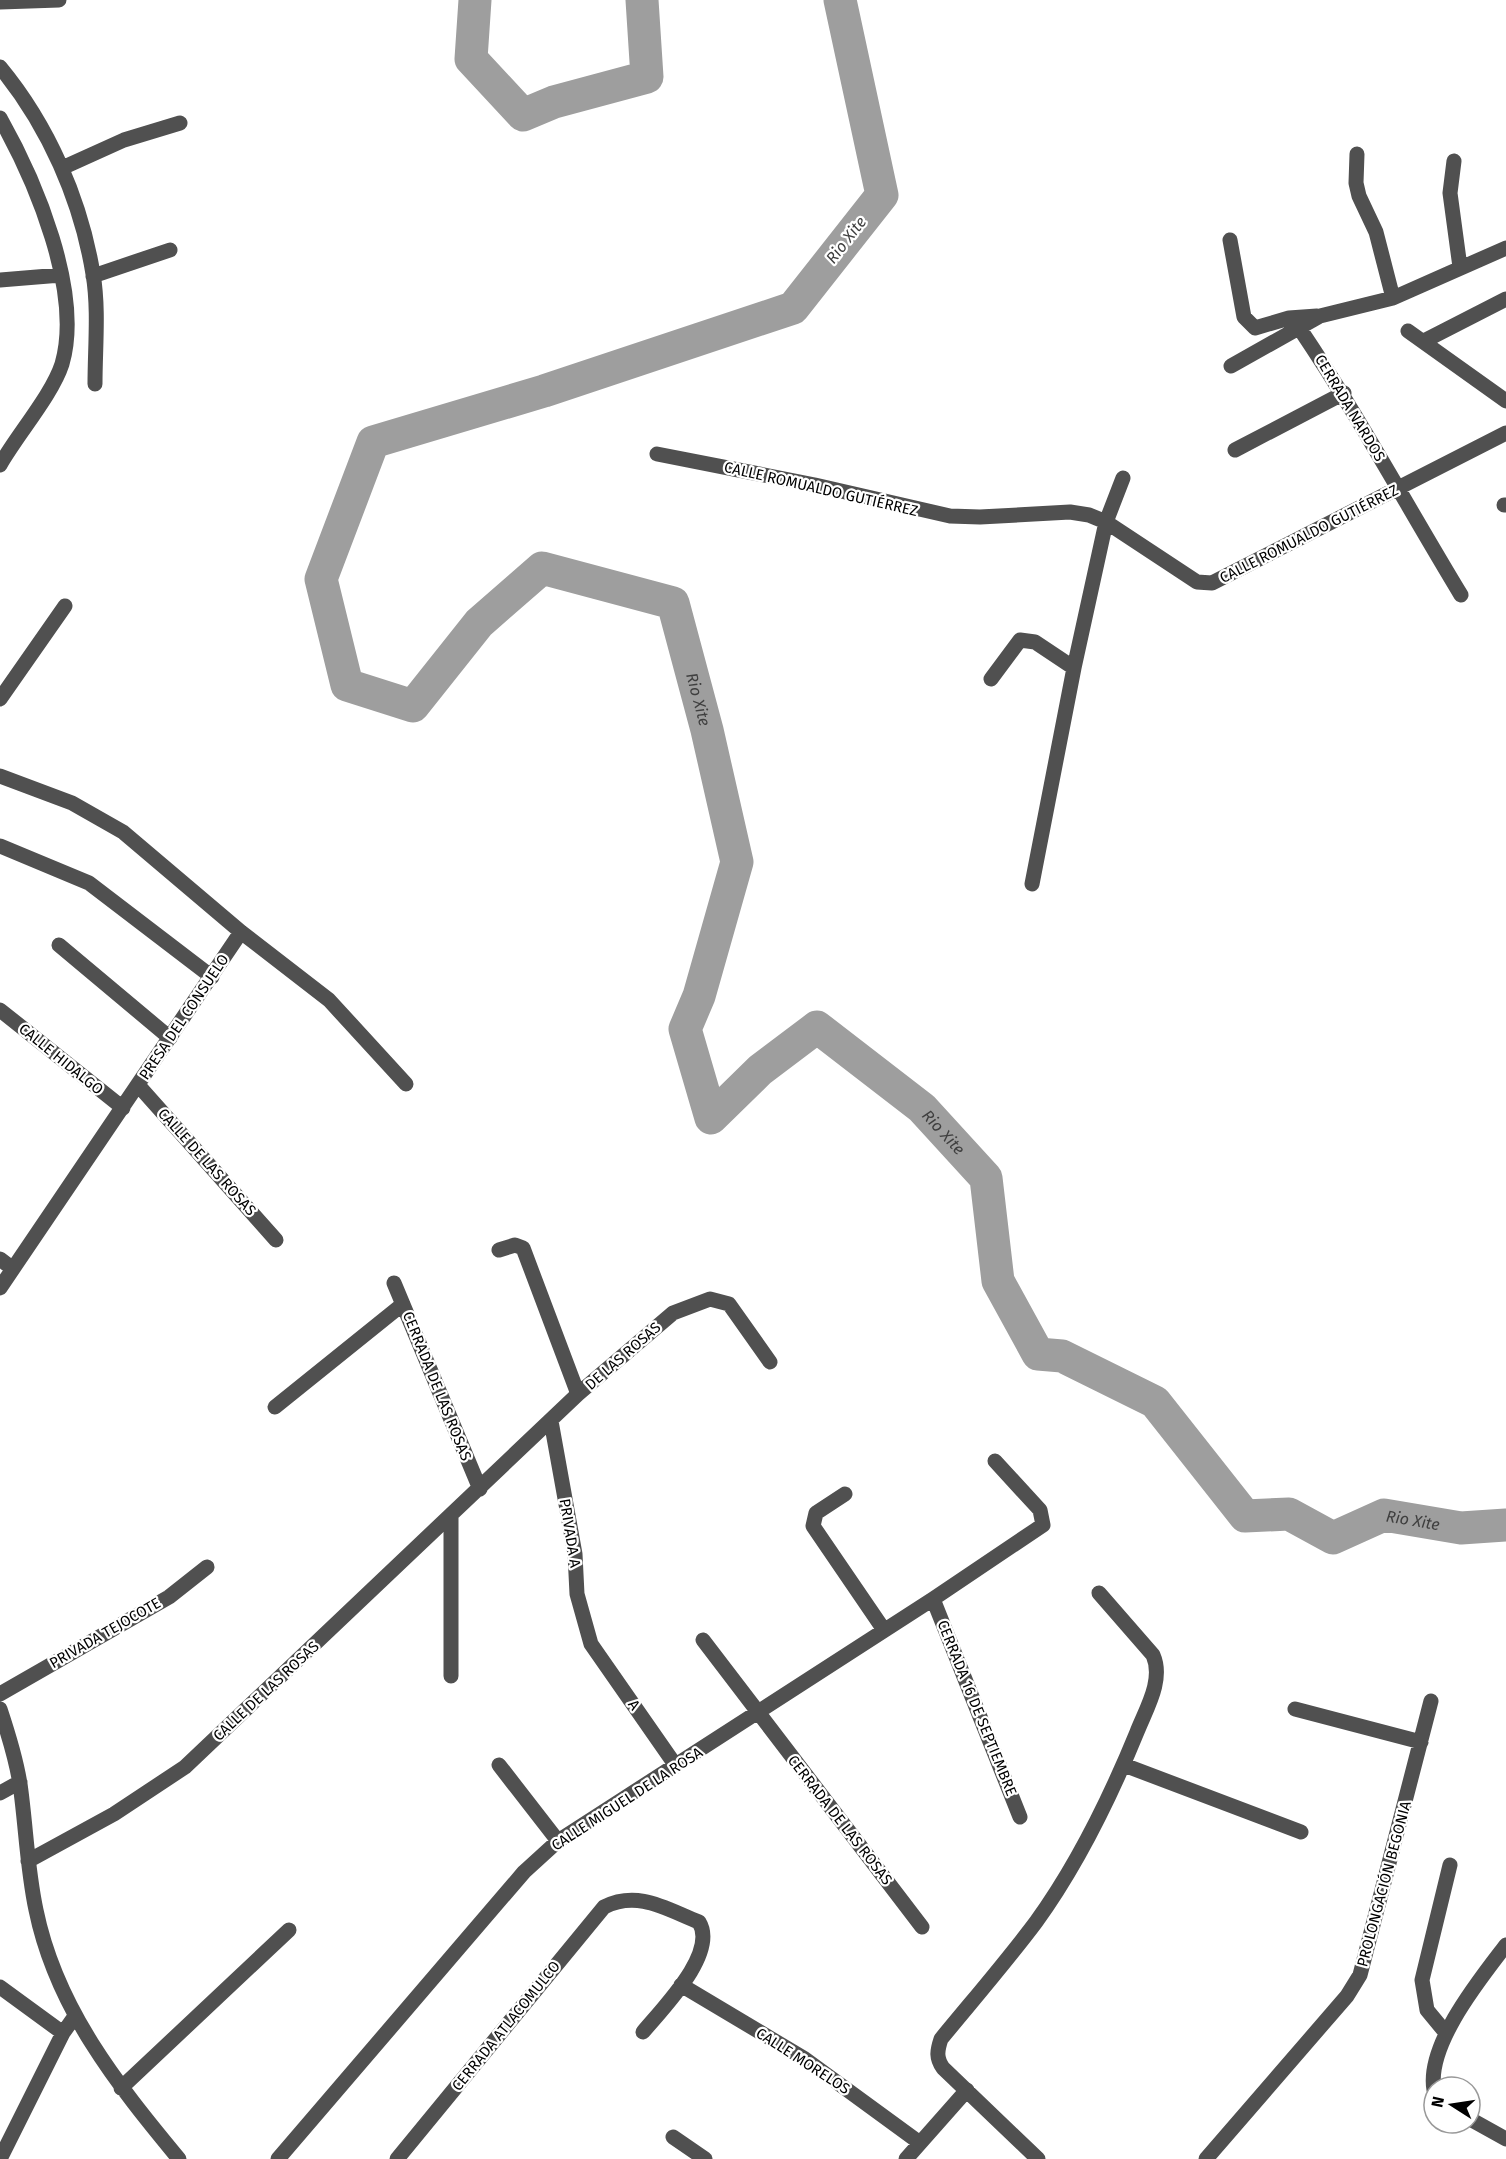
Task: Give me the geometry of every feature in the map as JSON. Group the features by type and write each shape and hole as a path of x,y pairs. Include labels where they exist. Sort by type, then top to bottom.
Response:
{"street":[{"path":"0,2 59,0"},
{"path":"0,67 34,116 62,168 84,232 93,276 95,384"},
{"path":"0,118 23,159 49,228 61,275 68,336 61,366 32,418 5,446 0,465"},
{"path":"62,168 124,140 180,123"},
{"path":"1357,154 1356,183 1359,196 1378,240 1393,298"},
{"path":"1454,161 1450,193 1460,267"},
{"path":"1230,240 1244,317 1248,323 1260,327 1289,318 1320,316 1393,298 1506,248"},
{"path":"93,276 170,250"},
{"path":"0,280 61,275"},
{"path":"1424,341 1506,299"},
{"path":"1231,366 1320,316"},
{"name":"CERRADA NARDOS","path":"1300,329 1344,393 1397,489 1461,595"},
{"path":"1408,331 1506,401"},
{"path":"1235,450 1344,393"},
{"name":"CALLE ROMUALDO GUTIÉRREZ","path":"657,454 815,485 950,516 980,518 1070,512 1089,515 1106,522 1197,582 1212,583 1506,433"},
{"path":"1032,884 1074,668 1106,522 1123,478"},
{"path":"0,699 65,606"},
{"path":"991,679 1020,639 1035,642 1074,668"},
{"path":"0,776 72,803 123,832 241,932 329,1000 406,1084"},
{"path":"0,846 88,883 212,977"},
{"name":"PRESA DEL CONSUELO","path":"0,1288 241,932"},
{"path":"59,945 170,1038"},
{"name":"CALLE HIDALGO","path":"0,1010 123,1107"},
{"name":"CALLE DE LAS ROSAS","path":"138,1084 276,1240"},
{"path":"499,1250 515,1245 523,1248 578,1394"},
{"path":"0,1258 13,1269"},
{"name":"CERRADA DE LAS ROSAS","path":"394,1283 480,1490"},
{"name":"DE LAS ROSAS","path":"480,1490 578,1394 673,1313 710,1299 729,1304 770,1362"},
{"path":"275,1407 403,1304"},
{"name":"PRIVADA A","path":"551,1421 575,1554 577,1594 591,1644"},
{"name":"CALLE MIGUEL DE LA ROSA","path":"278,2159 524,1872 558,1841 933,1599 1042,1525 1043,1518 1032,1500 995,1461"},
{"name":"CALLE DE LAS ROSAS","path":"28,1861 114,1815 185,1767 480,1490"},
{"path":"845,1494 816,1513 813,1526 884,1630"},
{"path":"451,1517 451,1676"},
{"name":"PRIVADA TEJOCOTE","path":"0,1694 169,1597 207,1567"},
{"path":"1038,2159 938,2061 937,2050 941,2039 1038,1919 1087,1840 1124,1766 1151,1696 1157,1665 1153,1654 1099,1593"},
{"name":"CERRADA 16 DE SEPTIEMBRE","path":"933,1599 1020,1817"},
{"name":"CERRADA DE LAS ROSAS","path":"703,1640 922,1927"},
{"name":"A","path":"591,1644 676,1766"},
{"name":"PROLONGACIÓN BEGONIA","path":"1206,2159 1347,1996 1360,1975 1431,1701"},
{"path":"0,1709 20,1782 28,1861 36,1910 47,1954 60,1988 121,2088 179,2159"},
{"path":"1295,1709 1421,1742"},
{"path":"500,1765 558,1841"},
{"path":"1124,1766 1301,1832"},
{"path":"0,1793 20,1782"},
{"path":"1446,2033 1427,2010 1422,1980 1450,1865"},
{"name":"CERRADA ATLACOMULCO","path":"397,2159 604,1907 620,1899 638,1898 699,1922 704,1930 702,1949 681,1985"},
{"path":"121,2088 289,1930"},
{"path":"1435,2075 1436,2060 1446,2033 1506,1945"},
{"path":"643,2032 681,1985"},
{"name":"CALLE MORELOS","path":"681,1985 805,2059 920,2143"},
{"path":"0,1987 63,2033"},
{"path":"0,2159 63,2033 75,2016"},
{"path":"906,2159 967,2090"},
{"path":"1482,2126 1506,2139"},
{"path":"673,2137 705,2159"}],"waterway":[{"name":"Rio Xite","path":"475,0 471,59 523,115 554,102 647,77 642,0"},
{"name":"Rio Xite","path":"840,0 882,195 793,308 544,391 373,442 321,579 347,685 413,706 479,623 542,568 673,603 707,730 737,862 699,996 685,1029 711,1118 760,1070 817,1027 922,1108 986,1178 998,1281 1038,1354 1062,1356 1155,1402 1245,1516 1289,1514 1333,1538 1384,1515 1461,1528 1506,1525"}]}
